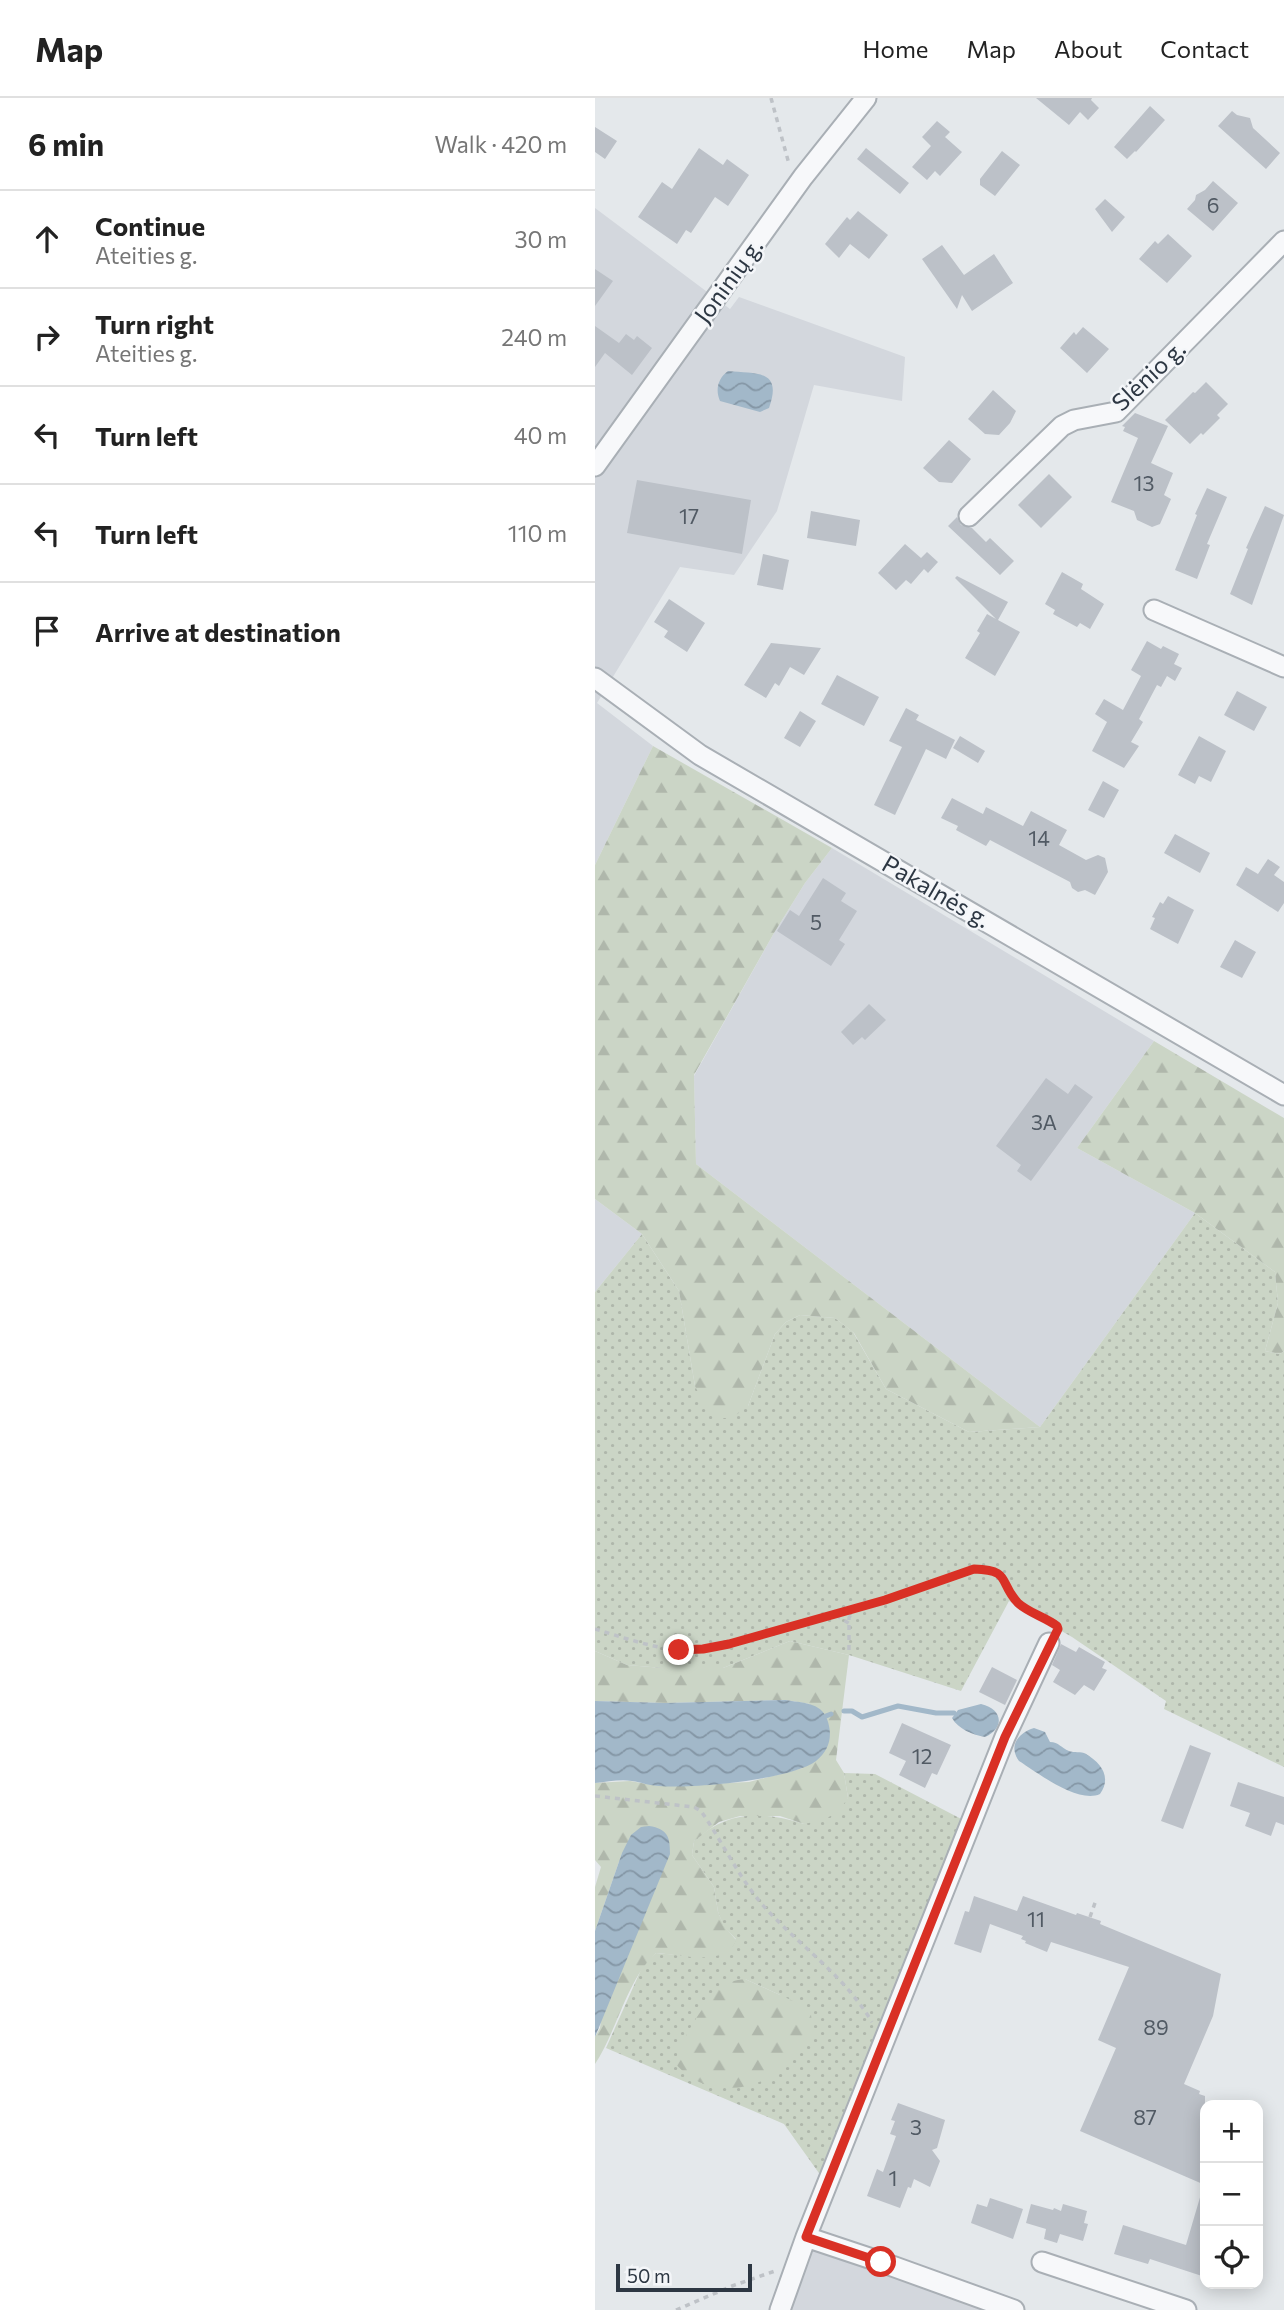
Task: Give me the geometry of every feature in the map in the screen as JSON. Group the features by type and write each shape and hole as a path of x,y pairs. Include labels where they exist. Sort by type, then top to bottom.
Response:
{"street":[{"name":"Joninių g.","path":"595,466 803,177 866,98"},
{"name":"Slėnio g.","path":"969,516 1062,426 1074,420 1115,412 1284,241"},
{"path":"1154,610 1284,667"},
{"name":"Pakalnės g.","path":"595,678 701,755 1284,1095"},
{"path":"780,2310 806,2237 1005,1737 1049,1643"},
{"path":"806,2237 1014,2310"},
{"path":"1042,2262 1186,2310"}],"path":[{"path":"771,98 790,167"},
{"path":"595,1629 663,1648 690,1650 729,1644 885,1600 960,1572 987,1569 1001,1574 1017,1602 1057,1626 1058,1629 1049,1643"},
{"path":"849,1650 849,1618 853,1609"},
{"path":"834,1614 850,1625"},
{"path":"595,1796 694,1807 701,1811 751,1890 769,1912 856,1996 884,2041"},
{"path":"1090,1917 1096,1900"},
{"path":"676,2310 798,2260"}],"shaded area":[{"path":"595,208 730,309 739,297 905,357 902,401 814,385 777,511 734,575 680,567 597,703 653,746 595,865"},
{"path":"832,848 1154,1041 1077,1148 1195,1213 1040,1427 696,1164 694,1076 774,933 805,883"},
{"path":"595,1199 642,1234 595,1292"},
{"path":"806,2237 1014,2310 790,2310"}],"green space":[{"path":"653,746 832,848 805,883 774,933 694,1075 696,1164 1040,1427 969,1432 886,1389 854,1333 835,1318 800,1315 786,1322 775,1334 748,1406 732,1418 717,1418 708,1412 695,1386 679,1291 642,1234 595,1199 595,865"},
{"path":"1154,1041 1284,1118 1284,1351 1280,1354 1265,1351 1278,1303 1275,1272 1195,1213 1077,1148"},
{"path":"1195,1213 1275,1272 1278,1303 1265,1351 1280,1354 1284,1351 1284,1767 1164,1709 1166,1701 1072,1637 1009,1601 961,1691 849,1655 790,1641 723,1668 627,1665 595,1651 595,1292 642,1234 679,1291 695,1386 748,1406 775,1334 786,1322 800,1315 835,1318 853,1332 886,1389 969,1432 1040,1427"},
{"path":"790,1641 849,1655 836,1760 844,1773 848,1798 838,1812 823,1820 804,1824 780,1816 740,1816 719,1822 694,1841 692,1855 714,1887 718,1912 724,1926 736,1940 731,1949 712,1957 656,1953 637,1977 595,2064 595,2037 600,2028 622,1853 595,1931 595,1887 601,1867 595,1860 595,1783 630,1781 658,1786 749,1782 803,1768 810,1704 786,1700 665,1703 595,1701 595,1651 627,1665 723,1668"},
{"path":"844,1773 875,1774 969,1823 826,2183 784,2124 606,2048 644,1963 656,1953 700,1957 736,1939 724,1927 718,1912 714,1887 692,1855 694,1841 719,1824 746,1816 789,1819 804,1824 848,1798","holes":["745,1979 780,1995 808,2044 799,2052"]},
{"path":"745,1979 802,2005 811,2015 811,2040 781,2070 767,2079 735,2088 719,2088 703,2083 688,2075 675,2063 677,2055 693,2024 714,1994 726,1984"}],"water":[{"path":"728,371 757,374 770,380 772,395 769,408 760,412 720,401 718,384"},
{"path":"786,1700 815,1706 824,1713 829,1725 829,1742 824,1752 816,1761 803,1768 740,1782 693,1786 659,1786 623,1780 595,1783 595,1701 665,1703"},
{"path":"981,1704 994,1710 999,1719 996,1729 985,1737 966,1731 952,1718 958,1710"},
{"path":"1034,1728 1045,1732 1050,1742 1069,1751 1084,1753 1100,1766 1105,1782 1100,1794 1081,1795 1070,1791 1019,1761 1014,1750 1016,1741 1023,1733"},
{"path":"641,1827 660,1829 667,1835 670,1854 595,2037 595,1931 622,1853 631,1835"}],"building":[{"path":"1036,98 1092,98 1099,108 1088,120 1080,112 1069,125"},
{"path":"1150,106 1165,120 1127,159 1114,147"},
{"path":"1232,111 1250,118 1253,128 1280,153 1266,169 1218,126"},
{"path":"937,121 950,132 945,137 962,152 940,176 935,171 927,180 912,167 931,146 922,137"},
{"path":"595,127 617,141 605,159 595,152"},
{"path":"699,148 723,165 727,159 749,175 728,206 715,197 691,233 686,230 677,244 638,217 662,182 672,189"},
{"path":"866,148 909,183 900,194 857,159"},
{"path":"1002,151 1020,165 995,196 980,185 980,179"},
{"path":"1213,181 1238,203 1213,231 1187,209 1196,195"},
{"path":"1105,199 1125,217 1112,232 1095,209"},
{"path":"858,211 888,235 869,259 850,244 839,258 825,244 847,217 850,220"},
{"path":"1168,234 1192,256 1167,283 1139,259 1155,241 1158,244"},
{"path":"942,245 964,275 994,254 1013,283 972,311 962,295 957,309 922,259"},
{"path":"595,269 613,281 595,306"},
{"path":"595,326 619,343 626,334 634,340 637,336 652,348 632,375 605,353 595,367"},
{"path":"1083,327 1109,349 1087,373 1060,348 1074,332 1076,335"},
{"path":"1206,382 1228,404 1217,415 1220,418 1190,444 1165,420"},
{"path":"993,390 1016,411 999,435 985,434 968,419"},
{"path":"1135,413 1168,426 1151,463 1173,473 1164,495 1171,499 1160,524 1152,527 1137,520 1134,511 1111,502 1138,438 1123,431 1125,427 1122,426"},
{"path":"949,440 971,459 952,483 939,482 923,468"},
{"path":"1049,474 1072,497 1041,528 1018,505"},
{"path":"637,480 751,500 742,554 627,533"},
{"path":"1207,488 1227,497 1207,544 1210,545 1197,579 1175,570"},
{"path":"1265,506 1284,515 1252,605 1230,594 1248,549 1246,548"},
{"path":"811,511 860,520 856,546 807,538"},
{"path":"957,517 961,525 972,528 986,542 990,538 1014,561 1000,575 948,526"},
{"path":"905,544 921,558 927,552 938,562 928,573 924,569 911,584 906,580 896,590 878,573"},
{"path":"763,554 789,560 783,590 757,585"},
{"path":"1062,572 1083,584 1081,589 1104,604 1090,629 1080,623 1077,627 1053,614 1055,610 1045,604"},
{"path":"957,576 1008,602 998,620 1020,632 995,676 965,658 980,633 977,631 987,614 996,619 955,578"},
{"path":"669,599 705,623 687,652 664,637 668,631 654,622"},
{"path":"1147,641 1161,649 1163,646 1179,654 1174,664 1182,668 1175,681 1167,676 1161,687 1157,685 1139,719 1143,722 1131,742 1139,746 1124,768 1092,751 1107,722 1095,714 1104,699 1123,710 1141,676 1131,670"},
{"path":"771,643 821,648 804,675 790,667 779,686 775,683 766,698 744,685"},
{"path":"837,675 879,697 864,726 821,704"},
{"path":"1237,691 1267,707 1254,731 1224,715"},
{"path":"906,708 919,715 916,720 955,740 946,759 926,749 895,815 874,805 902,747 889,741"},
{"path":"800,711 816,721 800,747 784,738"},
{"path":"960,736 985,751 978,763 953,748"},
{"path":"1199,736 1226,751 1211,782 1199,776 1195,784 1178,775"},
{"path":"1103,781 1119,790 1104,818 1088,810"},
{"path":"952,798 983,814 986,807 1023,826 1031,811 1067,830 1059,845 1086,860 1098,855 1105,858 1108,872 1095,895 1085,890 1078,892 1072,888 1070,882 990,840 986,846 956,830 958,826 941,818"},
{"path":"1175,834 1210,853 1200,873 1164,853"},
{"path":"1268,859 1280,867 1274,875 1284,882 1284,903 1278,912 1236,885 1246,867 1258,874"},
{"path":"823,878 846,893 841,901 857,911 839,940 845,944 831,966 777,931 790,910 799,916"},
{"path":"1168,896 1194,910 1178,944 1150,929 1155,918 1152,917 1160,902 1163,904"},
{"path":"1235,940 1256,952 1242,978 1220,967"},
{"path":"869,1004 886,1020 865,1040 862,1037 853,1045 841,1032"},
{"path":"1046,1078 1068,1094 1075,1084 1093,1097 1031,1181 1017,1171 1021,1165 996,1146"},
{"path":"1061,1644 1076,1652 1079,1647 1105,1662 1102,1668 1107,1670 1094,1691 1084,1685 1075,1695 1053,1682 1060,1670 1052,1665"},
{"path":"992,1667 1017,1680 1005,1705 979,1692"},
{"path":"902,1723 951,1745 937,1775 932,1773 925,1788 899,1775 906,1761 889,1753"},
{"path":"1190,1745 1211,1753 1183,1829 1161,1821"},
{"path":"1238,1782 1284,1797 1284,1825 1276,1822 1271,1836 1245,1826 1250,1813 1230,1806"},
{"path":"974,1896 1017,1911 1023,1896 1101,1921 1100,1924 1221,1974 1213,2016 1184,2084 1205,2096 1205,2100 1200,2100 1200,2183 1080,2131 1116,2048 1098,2040 1129,1967 1051,1942 1047,1952 1025,1943 1026,1941 1021,1939 1023,1936 990,1924 981,1953 954,1944 965,1911 969,1912"},
{"path":"898,2103 945,2120 937,2148 932,2150 940,2161 930,2187 914,2179 900,2208 867,2196 877,2169 883,2172 896,2136 890,2134 895,2121 891,2120"},
{"path":"1200,2197 1200,2275 1150,2259 1148,2264 1114,2254 1123,2225 1186,2245"},
{"path":"990,2198 1023,2209 1013,2239 971,2223 977,2204 987,2207"},
{"path":"1031,2204 1061,2211 1063,2204 1087,2211 1084,2223 1088,2224 1083,2241 1060,2234 1057,2243 1044,2239 1046,2229 1026,2223"}],"waterway":[{"path":"844,1711 852,1711 862,1717 898,1706 936,1713 954,1713"},
{"path":"826,1716 831,1714"}],"route":[{"path":"679,1650 729,1644 885,1600 974,1569 987,1569 1001,1574 1017,1602 1055,1623 1058,1629 1005,1737 806,2237 881,2262"}]}
